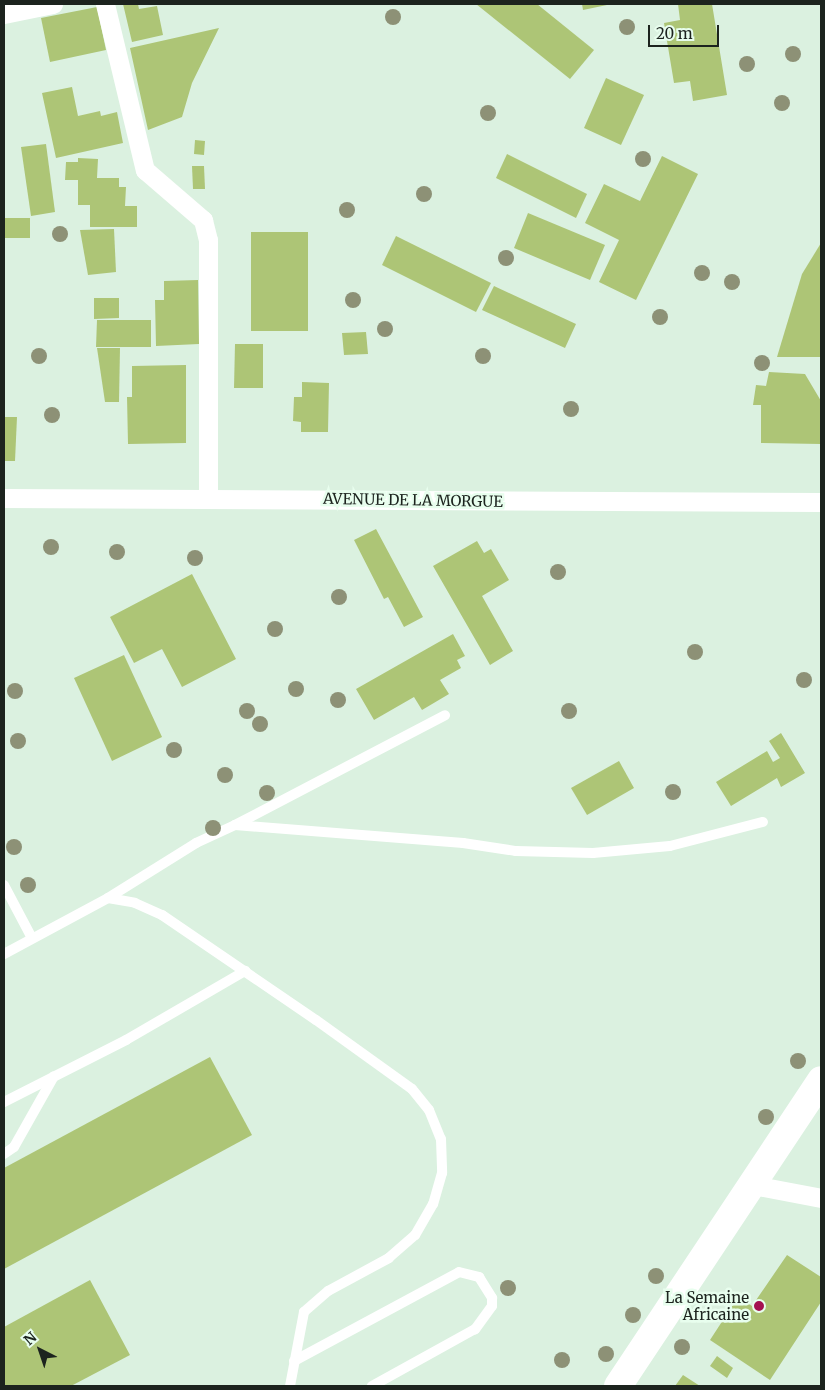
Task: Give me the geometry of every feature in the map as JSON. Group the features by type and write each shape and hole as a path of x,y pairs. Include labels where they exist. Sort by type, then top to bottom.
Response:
{"main road":[{"path":"618,1386 821,1080"}],"street":[{"path":"4,14 53,4"},
{"path":"105,4 145,170 203,220 208,240 208,497"},
{"name":"AVENUE DE LA MORGUE","path":"4,498 208,497 821,502"},
{"path":"752,1185 821,1198"}],"lane":[{"path":"4,954 108,898 196,844 445,715"},
{"path":"235,825 463,842 516,851 593,853 670,846 763,822"},
{"path":"4,885 32,938"},
{"path":"108,898 135,903 162,915 412,1089 429,1110 441,1139 442,1173 433,1204 415,1235 389,1258 314,1300 304,1312 290,1386"},
{"path":"4,1102 126,1040 245,971"},
{"path":"4,1154 14,1147 55,1076"},
{"path":"294,1361 459,1272 468,1272 479,1277 492,1298 492,1306 475,1329 372,1386"}],"building":[{"path":"123,4 138,4 139,9 157,6 163,35 132,42"},
{"path":"476,4 537,4 594,50 570,79"},
{"path":"582,4 607,4 607,5 583,10"},
{"path":"678,4 712,4 727,95 693,101 690,81 674,83 664,23 680,20"},
{"path":"97,7 106,50 50,62 41,18"},
{"path":"219,28 192,83 182,117 148,130 130,48"},
{"path":"606,78 644,95 621,145 584,128"},
{"path":"72,87 78,116 100,111 101,116 117,112 123,143 56,158 42,93"},
{"path":"195,140 205,141 204,155 194,154"},
{"path":"46,144 55,212 31,216 21,147"},
{"path":"507,154 587,194 576,218 496,178"},
{"path":"662,156 698,174 636,300 599,282 619,240 585,223 604,184 640,201"},
{"path":"78,158 98,159 97,178 119,178 119,187 126,187 125,206 137,206 137,227 90,227 90,205 78,205 78,180 65,180 66,162 78,162"},
{"path":"192,166 204,166 205,189 193,189"},
{"path":"528,213 605,245 590,280 514,248"},
{"path":"4,218 30,218 30,238 4,238"},
{"path":"114,229 116,272 88,275 80,230"},
{"path":"251,232 308,232 308,331 251,331"},
{"path":"396,236 491,283 476,312 382,265"},
{"path":"821,243 821,357 777,357 802,274"},
{"path":"198,280 199,344 156,346 155,300 164,300 164,281"},
{"path":"494,286 576,324 565,348 482,310"},
{"path":"94,298 119,298 119,318 94,319"},
{"path":"97,320 151,320 151,347 96,347"},
{"path":"366,332 368,354 344,355 342,333"},
{"path":"235,344 263,344 263,388 234,388"},
{"path":"97,348 120,348 119,402 105,402"},
{"path":"186,365 186,443 128,444 127,397 132,397 132,366"},
{"path":"769,372 805,374 821,401 821,444 761,443 761,405 753,405 756,385 766,386"},
{"path":"302,382 329,383 328,432 301,432 301,422 293,421 294,397 302,397"},
{"path":"4,417 17,417 15,461 4,461"},
{"path":"376,529 423,617 404,627 388,597 384,599 354,540"},
{"path":"477,541 484,553 491,549 509,580 482,596 513,651 490,665 433,566"},
{"path":"192,574 236,659 182,687 162,649 134,663 110,617"},
{"path":"453,634 465,656 457,660 461,668 440,680 449,694 422,710 414,697 374,720 356,689"},
{"path":"124,655 162,737 112,761 74,678"},
{"path":"781,733 805,773 781,787 777,778 731,806 716,782 767,751 773,762 780,758 769,741"},
{"path":"619,761 634,788 587,815 571,788"},
{"path":"210,1057 252,1135 4,1269 4,1168"},
{"path":"787,1255 821,1277 821,1302 770,1380 710,1340 738,1297 752,1306"},
{"path":"90,1280 130,1355 71,1386 4,1386 4,1327"},
{"path":"717,1356 733,1368 727,1378 710,1366"},
{"path":"683,1375 700,1386 675,1386"}],"place":[{"name":"La Semaine Africaine","path":"759,1306"}]}
